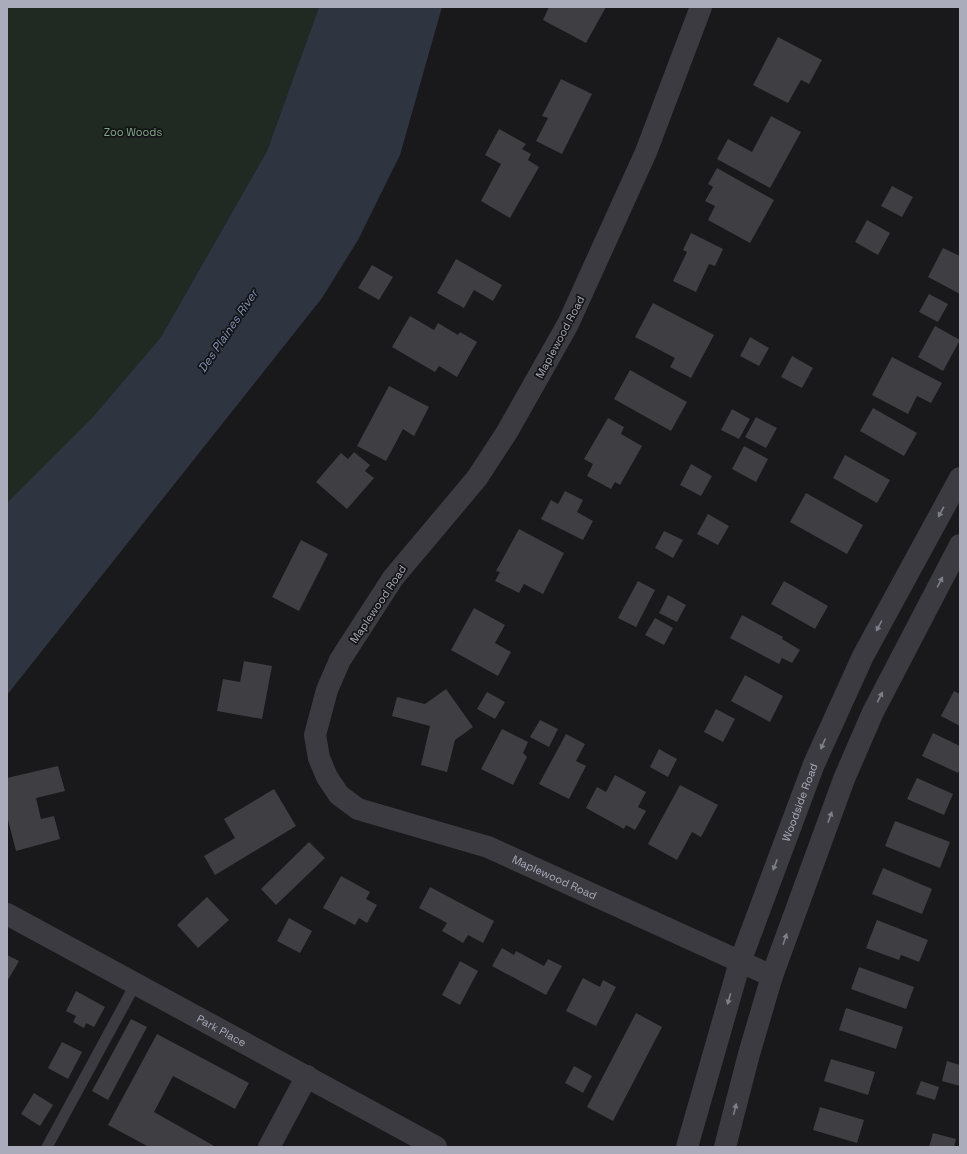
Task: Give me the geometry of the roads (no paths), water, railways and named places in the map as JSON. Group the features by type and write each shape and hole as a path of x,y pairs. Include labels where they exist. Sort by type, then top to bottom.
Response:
{"street":[{"name":"Maplewood Road","path":"701,7 646,152 568,324 511,425 477,478 393,578 340,660 327,690 315,735 319,758 327,777 340,795 358,809 488,847 772,976"},
{"name":"Woodside Road","path":"681,1147 690,1137 740,962 786,836 839,707 863,656 960,478"},
{"path":"726,1147 749,1054 772,976 844,779 872,712 960,545"},
{"name":"Park Place","path":"7,914 436,1147"},
{"path":"269,1147 307,1076"}],"lane":[{"path":"47,1147 136,983"}],"water":[{"name":"Des Plaines River","path":"319,7 442,7 400,155 358,240 322,298 7,695 7,503 91,419 161,337 267,151"}],"park label":[{"name":"Zoo Woods","path":"133,132"}]}
